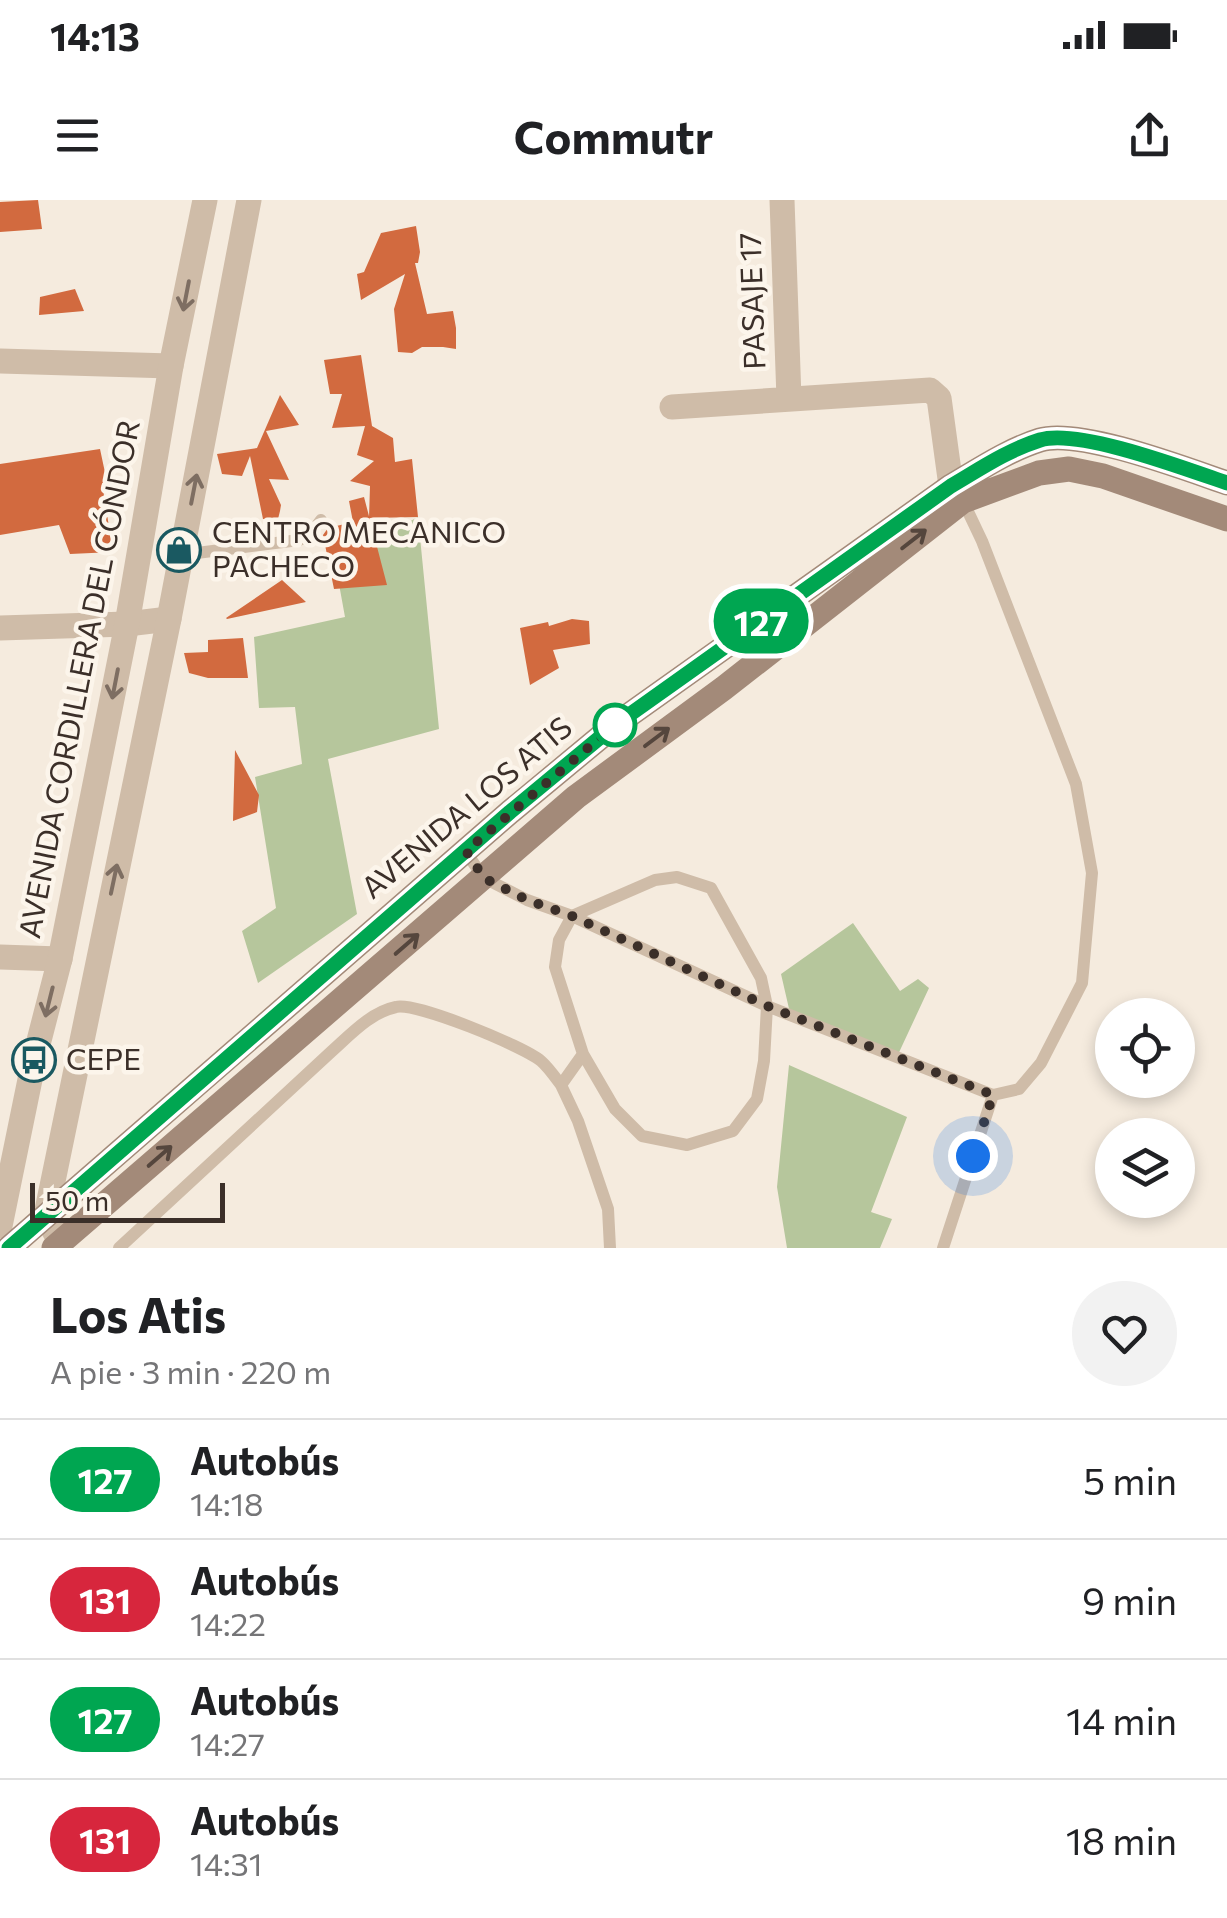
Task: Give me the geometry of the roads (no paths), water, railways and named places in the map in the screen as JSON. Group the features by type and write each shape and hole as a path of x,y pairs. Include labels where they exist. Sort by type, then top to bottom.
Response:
{"main road":[{"name":"AVENIDA LOS ATIS","path":"57,1245 576,797 724,688 1008,453 1044,438 1080,438 1227,483"},
{"name":"AVENIDA LOS ATIS","path":"9,1248 615,725 957,493 1069,469 1103,476 1227,518"}],"street":[{"name":"AVENIDA CORDILLERA DEL CÓNDOR","path":"0,1226 34,1060 60,959 205,200"},
{"path":"57,1245 46,1215 169,619 248,200"},
{"name":"PASAJE 17","path":"782,200 789,399"},
{"path":"0,362 171,366"},
{"path":"672,407 930,390 939,398 957,493"},
{"path":"0,628 169,619"},
{"path":"0,957 60,959"}],"lane":[{"path":"466,851 484,878 767,1006 993,1095 1019,1089 1040,1062 1082,983 1092,873 1076,784 982,541 957,493"},
{"path":"181,555 298,540 310,535 321,520"},
{"path":"677,877 711,888 761,978 767,1006 757,1100 734,1131 687,1145 642,1136 615,1109 583,1054 555,967 559,940 572,916 655,880 677,877"},
{"path":"119,1248 362,1024 400,1005 484,1031 540,1060 562,1085 608,1209 610,1248"},
{"path":"562,1085 583,1054"},
{"path":"943,1248 993,1095"}],"place":[{"name":"CENTRO MECANICO PACHECO","path":"179,550"},
{"name":"CEPE","path":"34,1060"}]}
